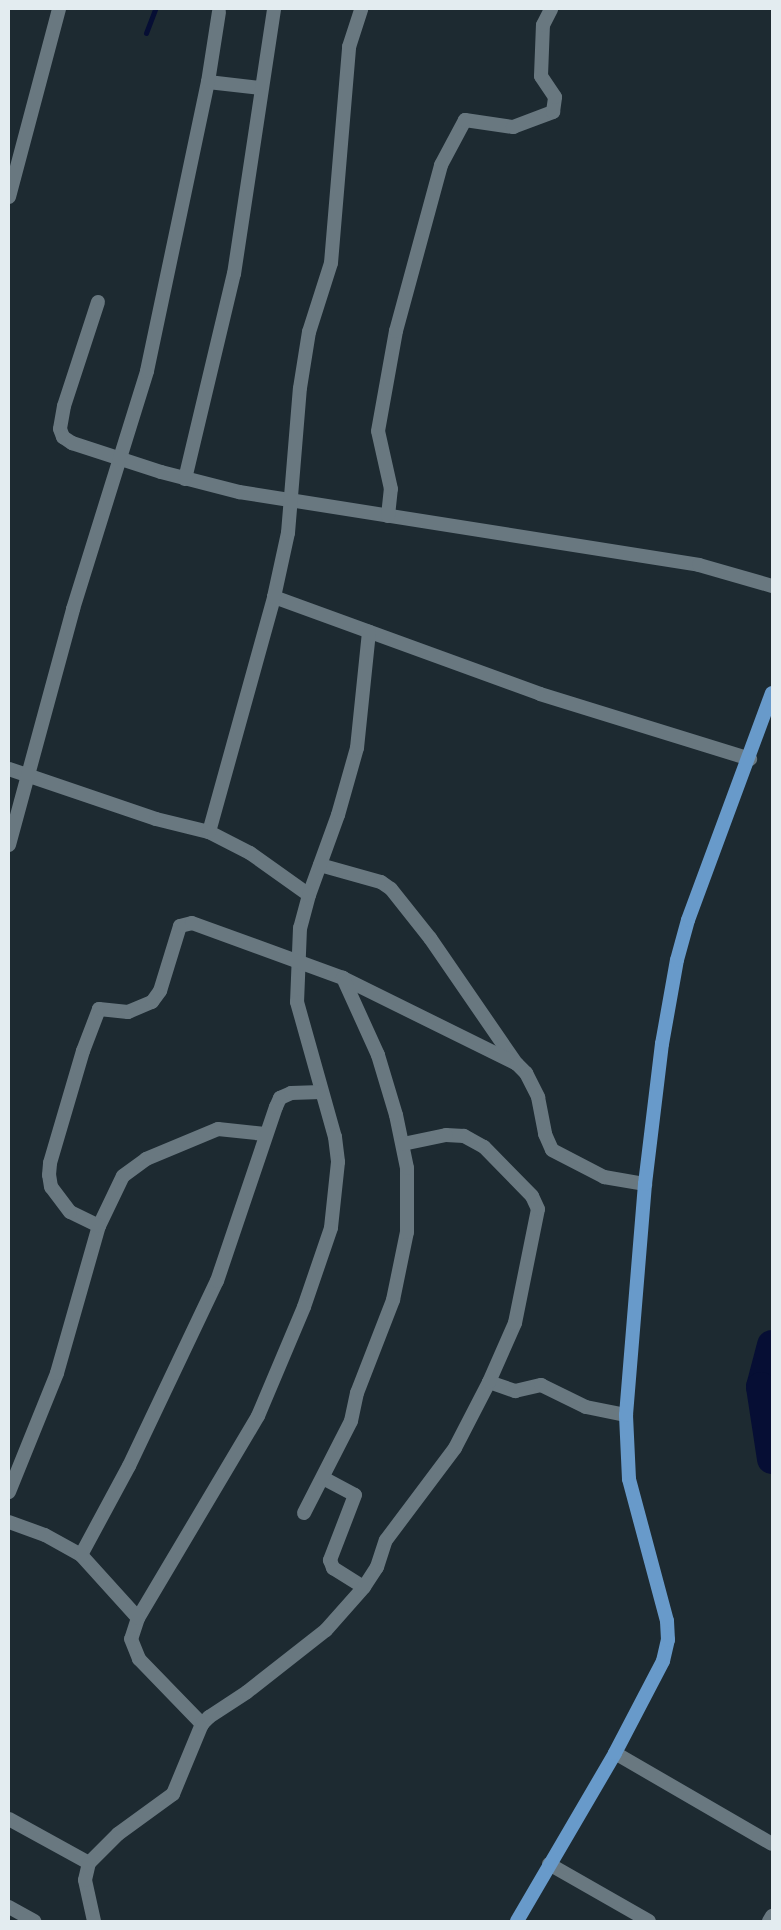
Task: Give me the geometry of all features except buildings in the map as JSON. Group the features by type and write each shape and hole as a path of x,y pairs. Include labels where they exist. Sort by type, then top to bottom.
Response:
{"highway":[{"path":"517,1921 614,1753 663,1661 668,1640 667,1622 629,1479 626,1415 645,1184 662,1044 677,960 688,920 750,759 772,693"}],"street":[{"path":"9,197 59,9"},
{"path":"186,479 234,274 274,9"},
{"path":"209,832 274,597 293,503 300,388 309,332 331,263 349,47 361,9"},
{"path":"388,516 391,489 378,431 396,331 441,165 466,120 513,127 553,112 555,97 541,76 542,25 551,9"},
{"path":"9,845 74,610 147,371 208,82 219,12"},
{"path":"208,82 261,88"},
{"path":"98,302 76,363 60,429 63,437 72,443 186,479 293,503 445,522 554,543 699,565 739,574 772,586"},
{"path":"274,597 540,694 750,759"},
{"path":"202,1724 138,1659 131,1639 138,1618 258,1416 304,1307 325,1246 336,1199 338,1162 334,1137 297,1002 300,928 357,748 369,632"},
{"path":"9,770 29,778 209,832 250,852 309,895"},
{"path":"320,865 381,882 391,889 430,938 517,1064 526,1073 538,1097 545,1134 552,1150 604,1177 645,1184"},
{"path":"99,1226 70,1212 51,1187 50,1163 95,1013 106,1008 128,1012 152,1002 160,991 176,931 186,923 298,960 343,978 517,1064"},
{"path":"304,1513 351,1421 357,1393 399,1277 407,1232 407,1168 403,1144 378,1055 343,978"},
{"path":"81,1554 129,1466 217,1280 265,1134 280,1098 291,1093 321,1092"},
{"path":"9,1492 57,1372 99,1226 123,1176 146,1159 218,1129 265,1134"},
{"path":"94,1921 85,1880 88,1863 118,1834 173,1794 202,1724 326,1630 364,1588 377,1567 386,1540 455,1448 489,1382 521,1301 533,1244 536,1203 490,1152 471,1139 446,1135 403,1144"},
{"path":"489,1382 515,1391 541,1385 586,1407 626,1415"},
{"path":"323,1478 356,1495 330,1560 333,1568 364,1588"},
{"path":"9,1522 45,1535 81,1554 138,1618"},
{"path":"614,1753 772,1844"},
{"path":"9,1819 88,1863"},
{"path":"549,1864 649,1921"},
{"path":"9,1907 34,1921"},
{"path":"769,1921 772,1916"}],"waterway":[{"path":"146,33 155,9"},
{"path":"772,1345 761,1387 772,1459"}]}
